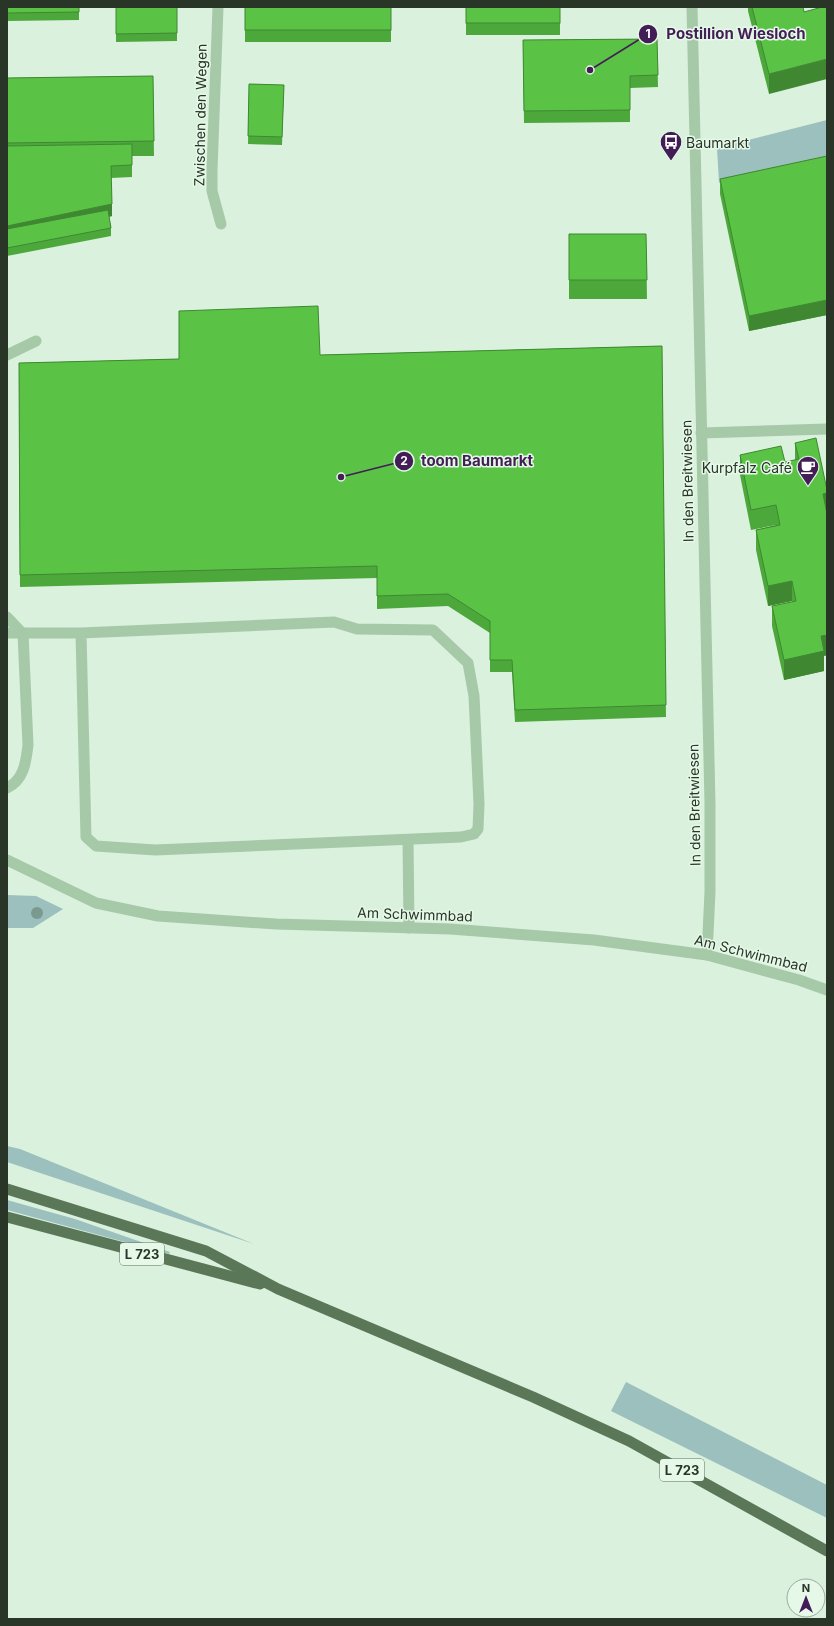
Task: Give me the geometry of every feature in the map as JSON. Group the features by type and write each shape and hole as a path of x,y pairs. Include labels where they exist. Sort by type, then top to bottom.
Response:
{"main road":[{"name":"L 723","path":"7,1189 206,1251 278,1289 526,1394 629,1441 827,1551"},
{"name":"L 723","path":"7,1217 278,1289"}],"street":[{"name":"Zwischen den Wegen","path":"218,7 212,191 221,224"},
{"name":"In den Breitwiesen","path":"692,7 710,819 710,892 707,955"},
{"path":"7,355 36,341"},
{"path":"701,433 827,429"},
{"path":"7,617 23,634 28,745 26,762 22,775 7,788"},
{"path":"7,634 81,633 334,622 357,629 433,630 468,663 474,696 479,804 478,829 474,834 461,837 408,840 155,850 96,846 86,838 81,633"},
{"path":"408,840 409,928"},
{"name":"Am Schwimmbad","path":"7,860 96,903 158,916 276,924 450,929 594,940 707,955 800,980 827,990"}],"shaded area":[{"path":"827,120 827,159 719,183 717,148"},
{"path":"7,895 36,896 63,909 33,928 7,928"},
{"path":"7,1146 20,1149 254,1244 7,1162"},
{"path":"7,1200 75,1219 170,1252 169,1254 7,1210"},
{"path":"626,1382 827,1485 827,1518 611,1411"}],"building":[{"path":"7,7 79,7 79,12 7,13"},
{"path":"116,7 177,7 177,33 116,34"},
{"path":"245,7 391,7 391,30 245,30"},
{"path":"466,7 560,7 560,23 466,23"},
{"path":"752,7 803,7 804,12 827,7 827,59 769,74"},
{"path":"657,39 658,75 630,76 630,110 524,111 523,40"},
{"path":"153,76 154,141 7,143 7,78"},
{"path":"249,84 284,85 282,137 248,136"},
{"path":"132,144 132,165 111,166 112,204 7,226 7,146"},
{"path":"827,156 827,300 749,316 720,179"},
{"path":"108,210 111,228 7,248 7,229"},
{"path":"569,234 646,234 647,280 569,280"},
{"path":"318,306 320,355 662,346 666,705 515,710 512,660 490,660 490,621 448,594 377,596 377,566 20,575 19,363 179,359 179,311"},
{"path":"816,438 827,490 827,493 823,494 827,514 827,635 821,636 824,651 784,660 772,606 796,601 792,581 768,586 756,530 780,525 776,505 751,510 740,455 781,446 785,462 799,459 795,443"}],"place":[{"name":"Postillion Wiesloch","path":"590,70"},
{"name":"Baumarkt","path":"671,162"},
{"name":"toom Baumarkt","path":"341,477"},
{"name":"Kurpfalz Café","path":"808,486"}]}
